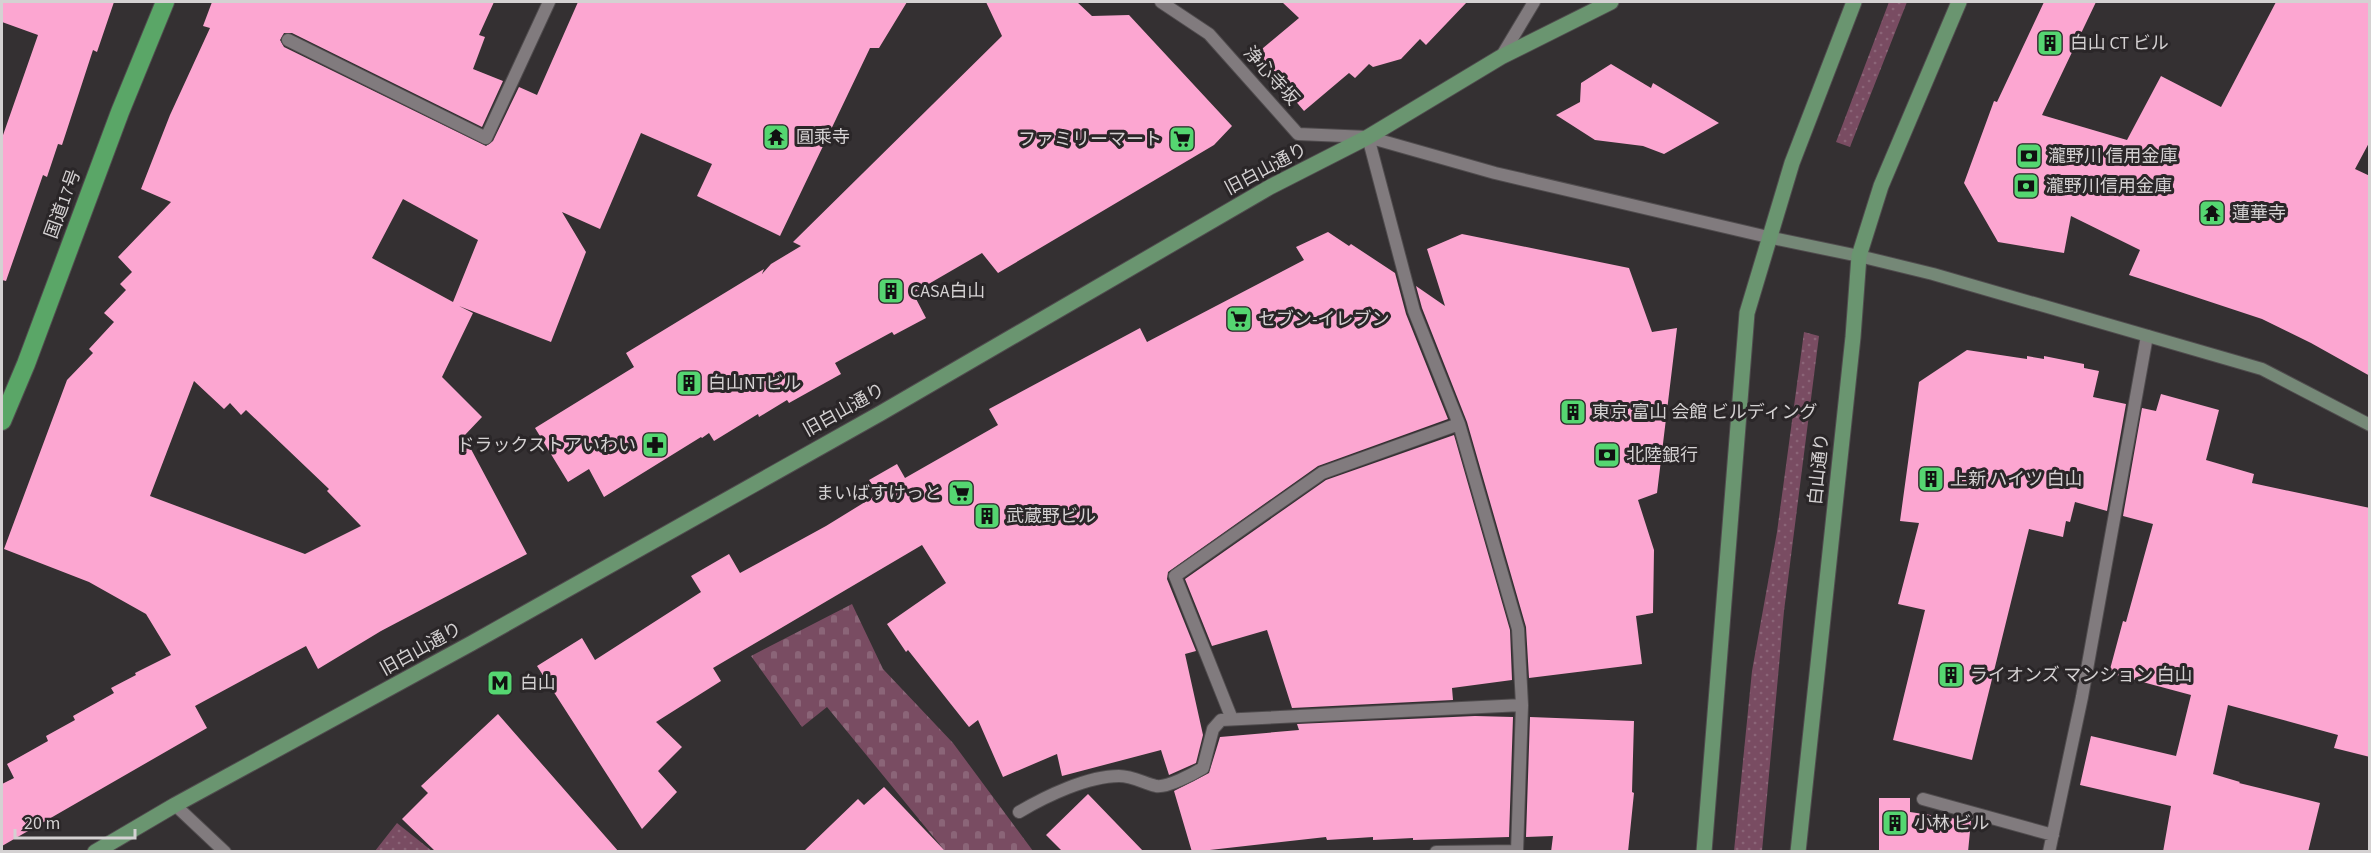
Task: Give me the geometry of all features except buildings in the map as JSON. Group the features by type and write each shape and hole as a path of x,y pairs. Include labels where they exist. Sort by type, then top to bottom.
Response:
{"highway":[{"name":"国道17号","path":"2,421 26,364 120,112 165,2"}],"main road":[{"name":"旧白山通り","path":"95,852 175,805 472,643 891,407 1270,187 1368,137 1501,57 1611,2"},
{"path":"1704,852 1747,313 1792,163 1854,2"},
{"name":"白山通り","path":"1798,852 1853,337 1859,256 1881,186 1959,2"}],"street":[{"path":"288,40 486,138 549,2"},
{"name":"浄心寺坂","path":"1161,2 1209,34 1298,134 1368,137 1495,173 1768,237"},
{"path":"1501,57 1534,2"},
{"path":"1368,137 1414,310 1458,424 1518,629 1522,705 1517,851 1436,852"},
{"path":"1768,237 1933,274 2262,369 2370,425"},
{"path":"2049,852 2082,697 2147,336"},
{"path":"1232,719 1175,576 1322,473 1458,424"},
{"path":"1019,812 1035,802 1098,778 1122,776 1159,787 1190,775 1203,768 1213,729 1221,720 1522,705"},
{"path":"1923,799 2053,835"},
{"path":"175,805 225,852"}],"green space":[{"path":"1889,2 1907,2 1850,147 1836,142"},
{"path":"1804,332 1819,336 1784,611 1762,851 1734,851 1752,671 1777,532"},
{"path":"852,604 883,669 953,743 1033,851 945,851 827,707 802,727 751,656"},
{"path":"397,823 432,851 375,851"}],"place":[{"name":"白山 CT ビル","path":"2050,43"},
{"name":"圓乘寺","path":"776,137"},
{"name":"ファミリーマート","path":"1182,139"},
{"name":"瀧野川 信用金庫","path":"2029,156"},
{"name":"瀧野川信用金庫","path":"2026,186"},
{"name":"蓮華寺","path":"2212,213"},
{"name":"CASA白山","path":"891,291"},
{"name":"セブン-イレブン","path":"1239,319"},
{"name":"白山NTビル","path":"689,383"},
{"name":"東京 富山 会館 ビルディング","path":"1573,412"},
{"name":"ドラックストアいわい","path":"655,445"},
{"name":"北陸銀行","path":"1607,455"},
{"name":"上新 ハイツ 白山","path":"1931,479"},
{"name":"まいばすけっと","path":"961,493"},
{"name":"武蔵野ビル","path":"987,516"},
{"name":"ライオンズ マンション 白山","path":"1951,675"},
{"name":"白山","path":"500,683"},
{"name":"小林 ビル","path":"1895,823"}]}
